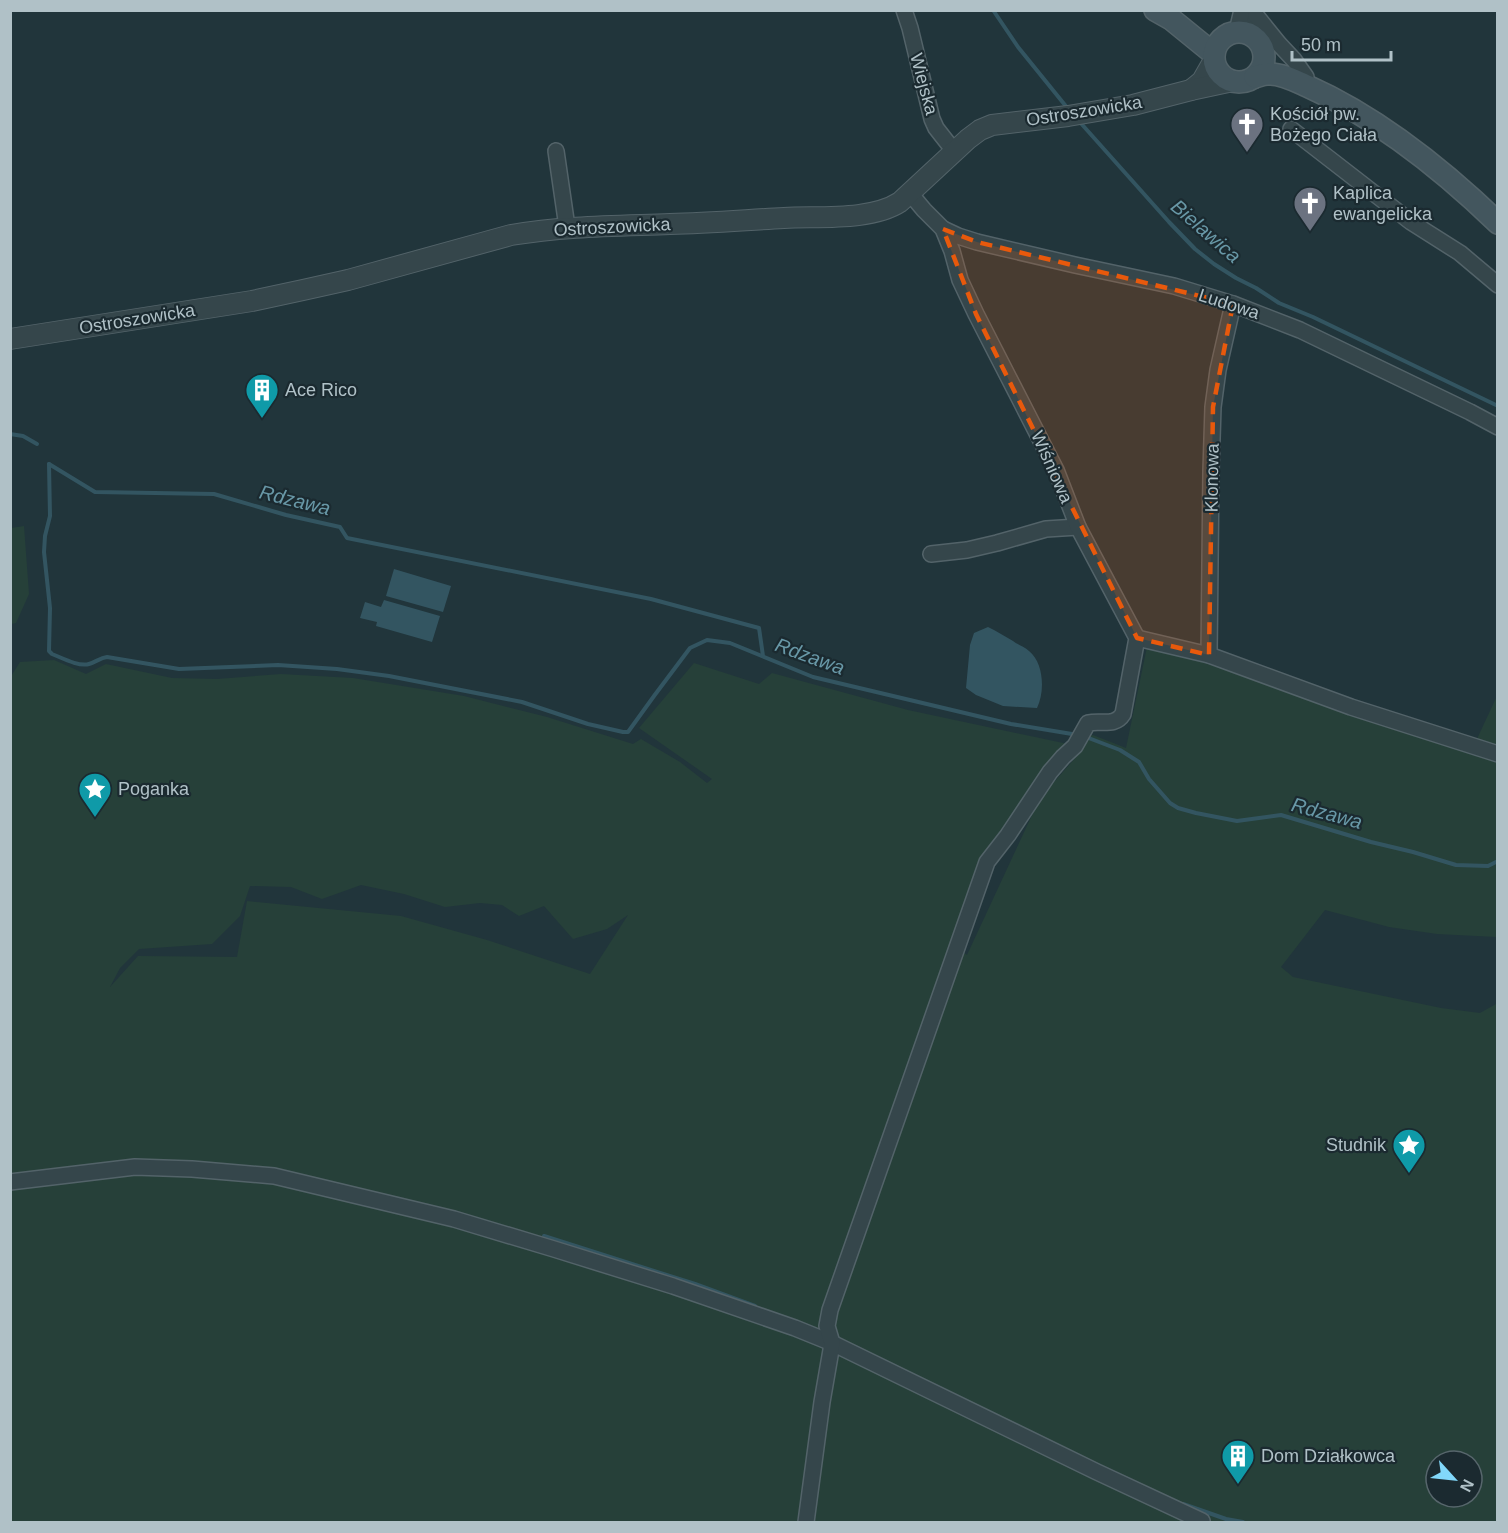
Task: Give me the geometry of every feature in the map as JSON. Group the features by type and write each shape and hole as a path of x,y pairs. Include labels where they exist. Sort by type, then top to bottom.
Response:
{"main road":[{"path":"1163,15 1216,33 1246,39 1306,77 1329,96"},
{"path":"1163,15 1214,57"},
{"path":"1246,39 1220,40 1216,46 1214,57 1216,67 1226,78 1241,82 1266,73 1298,82 1329,96 1363,116 1434,166 1497,223"},
{"path":"1246,39 1263,66 1255,77"}],"street":[{"name":"Wiejska","path":"904,10 932,119 936,128 954,151"},
{"path":"1246,39 1249,11"},
{"path":"1249,11 1294,60 1306,77"},
{"path":"1191,90 1202,81 1214,57"},
{"name":"Ostroszowicka","path":"10,339 252,301 348,280 511,235 567,227 847,216 877,212 900,202 954,151 980,130 992,125 1133,105 1233,81"},
{"path":"1291,129 1411,222 1460,253 1497,285"},
{"path":"556,151 567,227"},
{"name":"Wiśniowa","path":"909,192 943,229 960,280 976,314 1056,470 1078,527 1137,638"},
{"name":"Ludowa","path":"943,229 977,242 1174,286 1233,304 1300,330 1497,427"},
{"name":"Klonowa","path":"1209,655 1213,407 1218,370 1233,304"},
{"path":"931,554 967,550 1046,529 1078,527"},
{"path":"806,1522 832,1343 827,1326 830,1311 987,862 1050,772 1075,746 1088,723 1112,723 1120,719 1123,714 1137,638 1209,655 1351,707 1497,754"},
{"path":"10,1182 135,1167 274,1176 454,1220 673,1286 795,1328 832,1343 1202,1521"}],"highlighted area":[{"path":"943,229 977,242 1233,304 1213,407 1209,655 1137,638 976,314"}],"green space":[{"path":"24,526 29,594 16,623 11,624 11,528"},
{"path":"1147,647 1202,662 1294,694 1497,754 1497,937 1437,934 1389,927 1325,910 1281,967 1293,977 1441,1008 1480,1013 1496,1004 1497,999 1497,1522 11,1522 10,678 20,662 54,660 86,674 106,664 172,678 217,679 281,674 353,678 464,696 547,717 633,744 641,739 680,762 707,783 712,779 639,728 694,663 759,684 772,673 908,710 1068,744 994,851 956,948 967,955 1040,798 1077,756 1086,737 1093,735 1126,748","holes":["361,885 404,894 445,907 480,903 502,905 519,916 544,906 573,939 607,929 628,915 590,974 487,940 401,916 247,901 237,957 138,956 110,987 120,968 139,949 212,944 240,916 250,886 291,887 322,899"]},
{"path":"1497,696 1497,748 1476,741"}],"water":[{"path":"394,569 451,586 443,612 386,596"},
{"path":"384,600 440,616 432,642 376,626 377,622 360,618 365,602 381,607"},
{"path":"988,627 1026,648 1034,656 1042,678 1040,701 1037,708 1003,706 976,695 966,688 970,645 974,633"}],"waterway":[{"name":"Bielawica","path":"993,10 1018,47 1069,110"},
{"name":"Bielawica","path":"1078,120 1169,222 1195,249 1214,264 1279,303 1313,317 1498,406"},
{"name":"Rdzawa","path":"10,434 23,436 37,444"},
{"path":"49,464 50,516 44,552 50,608 49,651 76,663 85,665 107,657 179,669 278,665 337,669 389,676 522,702 588,724 628,732 690,648 707,640 730,643 813,677 1011,724 1078,735"},
{"name":"Rdzawa","path":"49,464 95,492 214,494 286,515 340,527 347,538 651,599 759,628 763,656"},
{"name":"Rdzawa","path":"1086,737 1120,750 1139,762 1149,779 1170,803 1178,808 1237,821 1281,815 1456,865 1488,866 1498,861"},
{"path":"544,1236 695,1284 755,1306"},
{"path":"1183,1504 1226,1519 1243,1522"}],"place":[{"name":"Kościół pw. Bożego Ciała","path":"1247,153"},
{"name":"Kaplica ewangelicka","path":"1310,232"},
{"name":"Ace Rico","path":"262,419"},
{"name":"Poganka","path":"95,818"},
{"name":"Studnik","path":"1409,1174"},
{"name":"Dom Działkowca","path":"1238,1485"}]}
